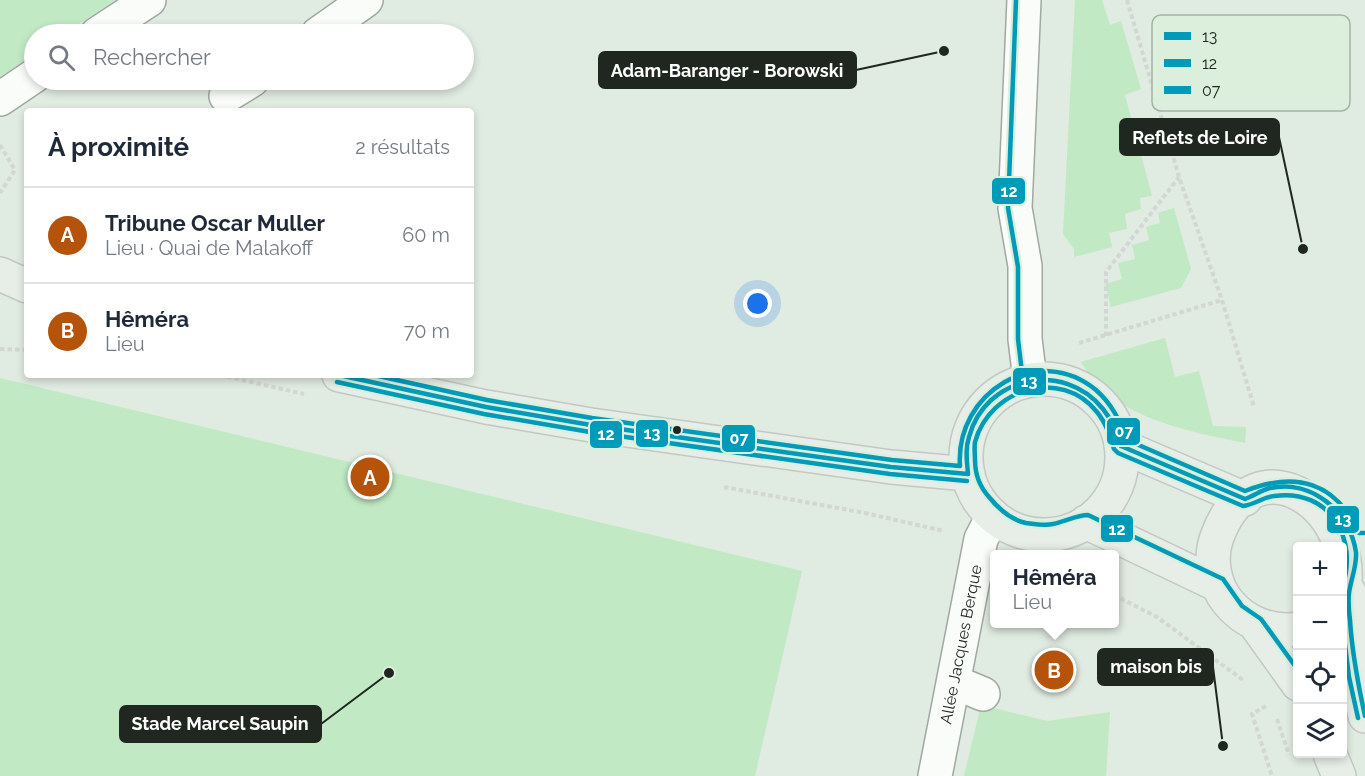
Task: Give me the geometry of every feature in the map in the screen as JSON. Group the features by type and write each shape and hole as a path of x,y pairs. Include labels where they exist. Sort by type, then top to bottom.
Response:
{"main road":[{"path":"0,274 24,285"},
{"path":"353,378 486,407 591,425 891,466 968,474"},
{"path":"1030,380 1057,380 1084,390 1100,403 1113,420 1121,446 1120,476 1113,494 1101,510 1071,530 1055,534 1022,531 993,516 973,490 968,474 966,453 970,432 979,414 993,398 1010,387 1030,380"},
{"path":"1121,446 1245,499"},
{"path":"1293,677 1255,624 1237,612 1218,585 1214,563 1215,542 1223,522 1245,499 1271,488 1298,488 1311,492 1335,507 1360,541 1356,567 1347,593"},
{"path":"1086,522 1218,585"},
{"path":"1347,604 1356,676 1365,716"},
{"path":"1255,624 1281,630 1293,629"},
{"path":"1332,758 1339,776"}],"street":[{"path":"112,24 149,0"},
{"path":"332,24 366,0"},
{"path":"1024,0 1015,208 1026,266 1025,339 1030,380"},
{"path":"0,99 24,83"},
{"name":"Allée Jacques Berque","path":"935,776 981,539 993,516"},
{"path":"951,692 983,694"}],"path":[{"path":"1127,0 1152,85"},
{"path":"1160,111 1179,177 1222,300 1254,407"},
{"path":"0,145 15,170 0,193"},
{"path":"1106,336 1106,272 1179,177"},
{"path":"1079,343 1222,300"},
{"path":"0,349 24,350"},
{"path":"1119,598 1157,617 1246,683"},
{"path":"1262,697 1270,704 1252,714 1272,776"},
{"path":"1274,714 1292,766"}],"green space":[{"path":"0,0 115,0 79,24 24,24 24,61 0,77"},
{"path":"1075,0 1102,0 1110,25 1121,21 1141,89 1125,95 1152,196 1140,198 1141,209 1125,214 1127,229 1109,233 1112,247 1074,257 1074,249 1063,234"},
{"path":"1174,208 1191,269 1181,288 1111,307 1105,284 1122,279 1118,263 1135,259 1132,245 1149,240 1146,227 1160,223 1158,213"},
{"path":"1165,338 1175,377 1199,371 1213,426 1246,427 1245,443 1171,425 1135,411 1105,392 1081,362"},
{"path":"0,378 802,571 755,776 0,776"},
{"path":"981,705 1047,721 1110,712 1106,776 964,776"}],"transit line":[{"name":"12","path":"1016,0 1008,208 1018,267 1018,339 1023,381"},
{"name":"07","path":"388,378 487,400 592,418 892,460 960,466 962,440 971,416 986,397 1004,382 1026,373 1050,371 1073,376 1096,390 1115,413 1127,440 1245,491 1281,482 1312,485 1339,502 1359,533 1364,533"},
{"name":"13","path":"353,378 486,407 591,425 891,467 968,474"},
{"name":"13","path":"968,474 968,442 978,416 991,400 1008,388 1027,382 1048,380 1068,384 1087,394 1106,413 1121,446"},
{"name":"12","path":"337,382 484,414 590,432 890,474 967,481"},
{"name":"12","path":"1293,663 1261,619 1242,606 1223,579 1088,515 1043,525 1026,523 1005,513 986,493 977,475 975,442 983,423 995,408 1011,397 1028,390 1047,387 1065,390 1082,398 1097,412 1118,453 1243,506 1274,496 1294,496 1311,500 1325,509 1335,521 1344,542"},
{"name":"13","path":"1121,446 1245,499"},
{"name":"13","path":"1245,499 1270,488 1300,489 1326,502 1346,524 1356,552 1349,606 1354,656 1365,716"},
{"name":"12","path":"1346,650 1358,718"}],"place":[{"name":"Adam-Baranger - Borowski","path":"944,51"},
{"name":"Reflets de Loire","path":"1303,249"},
{"name":"Tribune Oscar Muller","path":"370,477"},
{"name":"Hêméra","path":"1054,670"},
{"name":"Stade Marcel Saupin","path":"389,673"},
{"name":"maison bis","path":"1223,746"}]}
